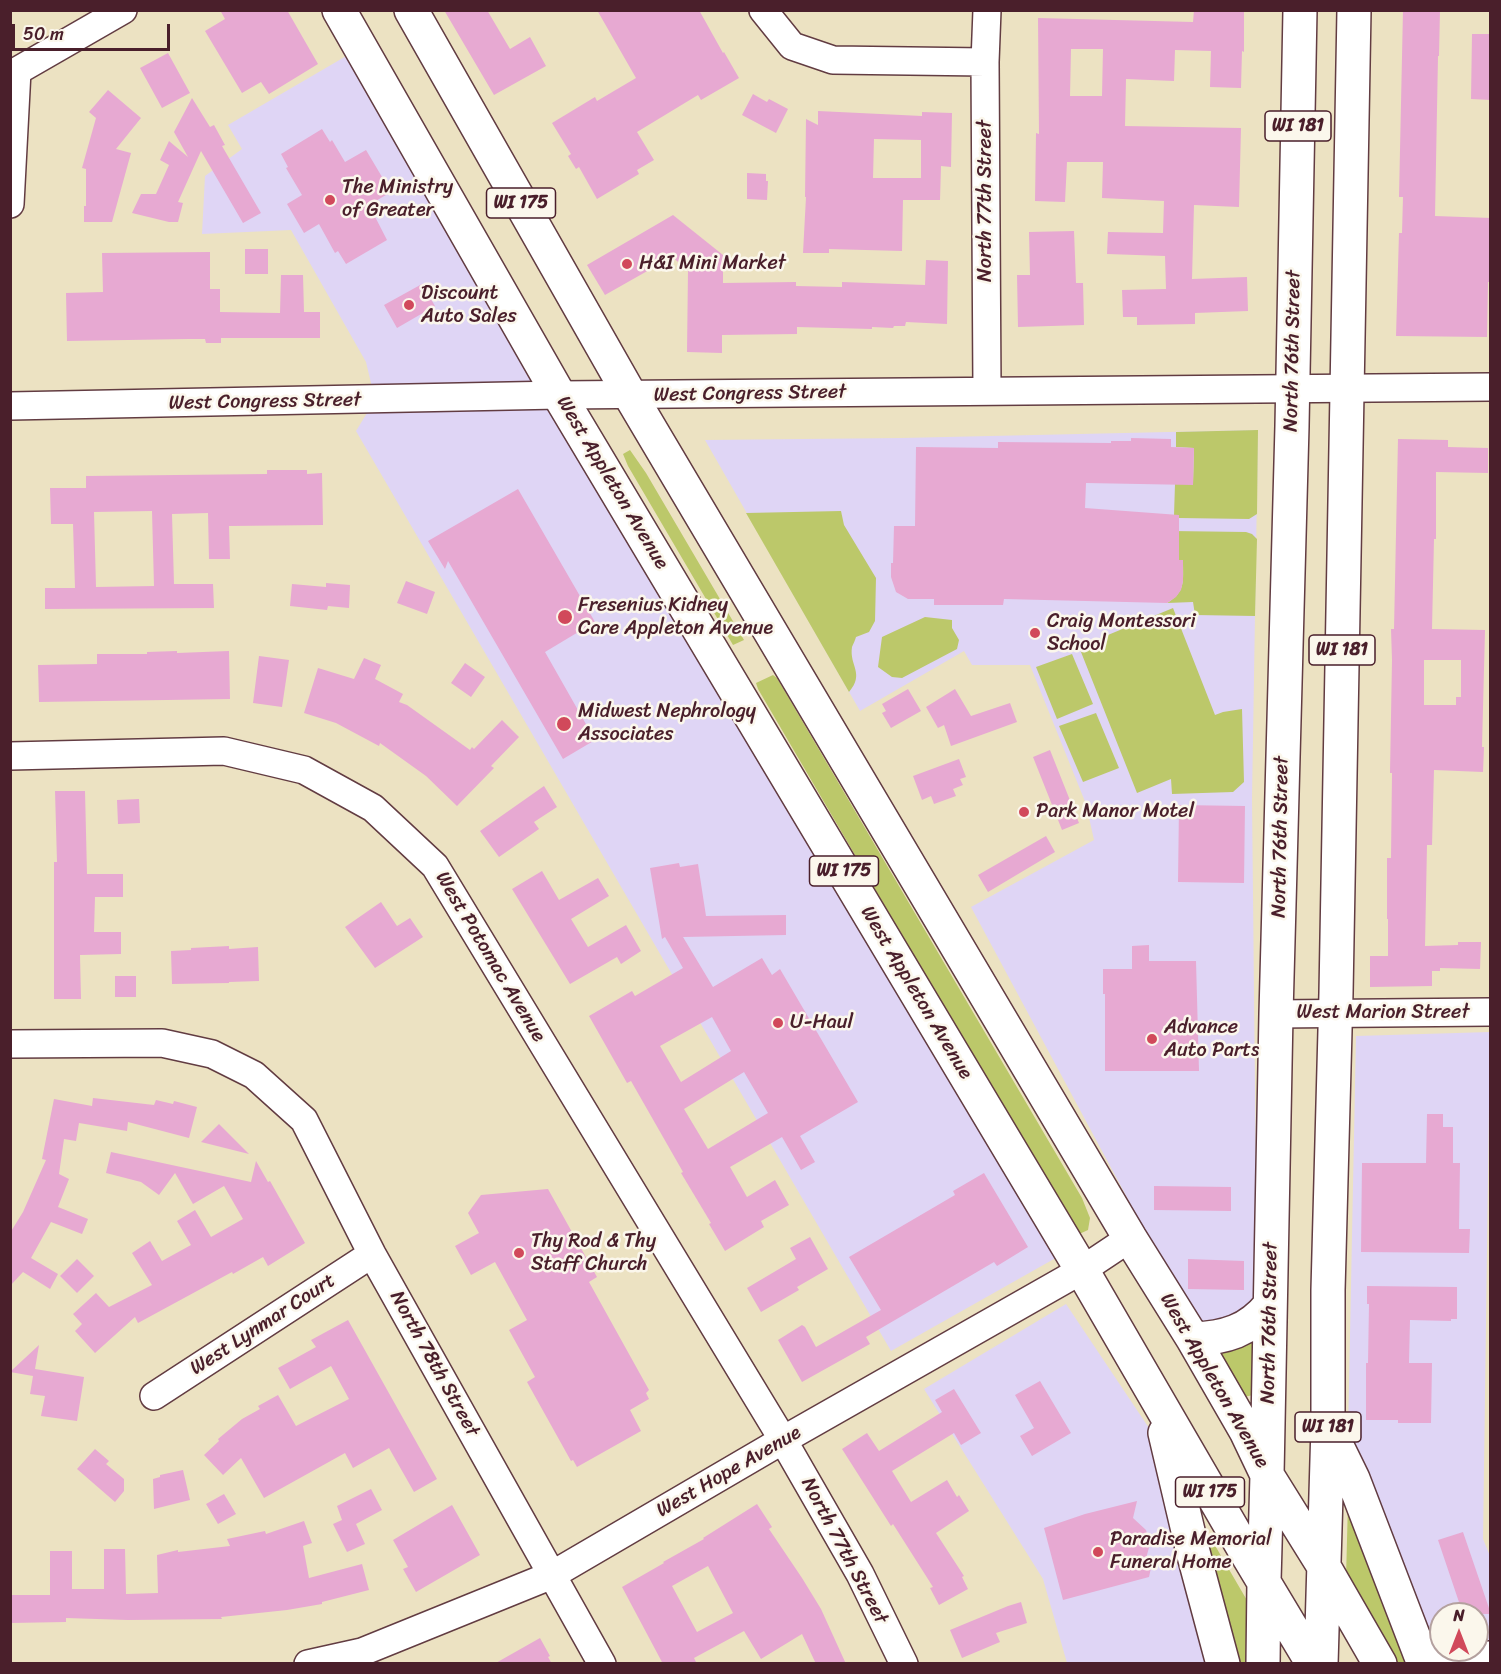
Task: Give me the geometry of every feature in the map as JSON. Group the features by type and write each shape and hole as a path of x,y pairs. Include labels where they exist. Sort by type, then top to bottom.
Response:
{"main road":[{"name":"West Appleton Avenue","path":"339,10 559,395 1082,1270 1313,1664"},
{"name":"West Appleton Avenue","path":"411,10 630,395 1130,1238 1193,1339 1246,1431 1267,1475 1323,1565 1380,1664"},
{"name":"North 76th Street","path":"1263,1664 1300,10"},
{"name":"WI 181","path":"1321,1664 1328,1426 1354,10"},
{"path":"1193,1339 1211,1338 1237,1332 1261,1317 1270,1305"},
{"path":"1158,1402 1192,1552 1223,1664"},
{"path":"1328,1426 1353,1479 1424,1660"}],"street":[{"path":"10,204 14,64 123,10"},
{"path":"763,10 792,46 833,60 985,62"},
{"name":"North 77th Street","path":"987,10 985,62 987,391"},
{"name":"West Congress Street","path":"10,406 559,395 1491,387"},
{"name":"West Potomac Avenue","path":"10,756 224,751 304,770 373,808 435,866 783,1440"},
{"name":"West Marion Street","path":"1276,1014 1491,1012"},
{"name":"North 78th Street","path":"10,1044 162,1043 212,1054 254,1076 304,1120 372,1254 602,1664"},
{"name":"West Hope Avenue","path":"308,1664 362,1652 552,1575 1082,1270 1130,1238"},
{"name":"West Lynmar Court","path":"154,1396 372,1254"},
{"name":"North 77th Street","path":"783,1440 860,1574 904,1664"},
{"path":"1424,1660 1491,1654"}],"shaded area":[{"path":"360,48 1061,1255 891,1351 356,431 375,400 366,362 291,230 202,234 205,176 242,149 228,125"},
{"name":"Craig Montessori School","path":"1258,430 1252,799 1257,1284 1255,1301 1245,1316 1211,1325 1199,1321 1189,1313 971,907 1094,840 1086,804 1030,665 972,665 964,651 860,711 705,440"},
{"path":"1490,1032 1483,1539 1490,1556 1490,1640 1489,1602 1429,1602 1429,1639 1348,1435 1356,1036"},
{"path":"1066,1304 1153,1434 1211,1663 1067,1663 1043,1579 924,1389"}],"green space":[{"path":"1258,430 1257,514 1249,519 1179,518 1179,515 1174,515 1175,484 1193,484 1194,448 1176,447 1176,432"},
{"path":"630,450 646,473 744,640 733,645 628,466 623,454"},
{"path":"841,511 844,525 876,578 875,621 869,632 856,637 852,647 856,680 849,692 746,513"},
{"path":"1171,531 1246,532 1257,539 1255,616 1195,615 1193,602 1167,603 1178,594 1183,580 1183,561 1171,560"},
{"path":"1173,608 1215,715 1242,709 1244,782 1233,792 1172,794 1171,779 1137,793 1079,647"},
{"path":"925,617 952,620 952,628 959,640 957,649 902,678 892,677 878,667 882,637"},
{"path":"1072,654 1093,704 1057,719 1036,667"},
{"path":"773,675 777,678 1082,1198 1090,1218 1088,1230 1077,1235 758,689 756,683"},
{"path":"1096,713 1119,768 1083,782 1059,726"},
{"path":"1253,1341 1253,1395 1240,1398 1213,1349"},
{"path":"1348,1502 1407,1663 1397,1663 1346,1578"},
{"path":"1192,1506 1248,1602 1248,1663 1234,1663"}],"building":[{"path":"220,10 287,10 318,64 269,94 261,82 242,93 205,31 225,19"},
{"path":"444,10 487,10 510,49 530,37 546,66 494,95"},
{"path":"597,10 699,10 739,78 701,100 698,95 637,132 654,160 637,170 639,174 597,199 579,167 576,169 568,156 571,154 552,123 595,97 597,101 636,78"},
{"path":"1194,10 1244,10 1241,88 1210,87 1211,51 1175,50 1174,81 1126,79 1125,126 1241,128 1239,207 1194,205 1192,279 1247,277 1248,311 1195,313 1195,324 1137,325 1137,317 1123,317 1122,290 1166,289 1165,256 1107,254 1108,232 1163,233 1164,201 1102,198 1103,162 1067,162 1065,202 1035,201 1036,133 1039,134 1038,18 1193,22","holes":["1071,49 1103,49 1102,96 1070,96"]},
{"path":"1403,10 1440,10 1435,216 1491,218 1487,337 1396,336 1399,233 1402,233 1403,197 1399,197"},
{"path":"1472,34 1491,34 1491,100 1471,99"},
{"path":"168,53 190,93 162,108 140,68"},
{"path":"108,90 141,118 116,149 131,153 112,222 84,222 86,169 82,168 96,118 89,112"},
{"path":"753,94 767,102 769,99 788,109 776,133 742,115"},
{"path":"192,98 210,127 214,125 225,145 222,146 261,213 243,223 201,151 178,202 183,203 178,222 132,213 141,194 156,194 169,165 160,160 169,141 188,157 174,132"},
{"path":"818,111 922,116 922,112 952,113 951,167 941,166 940,200 903,200 902,251 829,249 829,253 803,253 806,119 818,125","holes":["874,139 921,140 921,178 873,178"]},
{"name":"The Ministry of Greater","path":"322,129 330,142 332,140 345,162 366,150 391,192 369,205 387,240 346,264 338,251 335,253 319,224 304,233 287,204 302,195 286,168 288,167 281,154"},
{"path":"747,173 766,174 767,200 747,199"},
{"path":"673,215 723,255 723,283 796,282 796,286 842,287 842,282 925,285 926,260 948,261 947,324 906,322 905,326 872,327 872,329 797,327 797,334 722,335 722,353 687,352 688,270 672,257 605,295 587,265"},
{"path":"1074,231 1076,283 1083,283 1084,325 1018,327 1017,275 1030,275 1029,232"},
{"path":"245,249 268,249 268,274 245,274"},
{"path":"210,252 210,289 220,289 220,312 280,313 281,275 303,275 304,312 320,312 320,338 221,338 221,343 206,343 205,339 67,341 66,293 103,292 102,253"},
{"path":"422,284 435,306 397,328 384,305"},
{"path":"1131,438 1171,439 1171,447 1194,448 1193,485 1086,483 1085,508 1179,515 1179,560 1183,560 1183,581 1176,597 1167,603 1004,599 1003,605 934,605 934,599 908,599 896,592 891,577 894,526 915,526 916,447 998,448 998,442 1111,443 1111,441 1131,441"},
{"path":"1398,439 1448,440 1448,447 1488,448 1488,473 1436,472 1432,629 1485,630 1483,772 1434,770 1432,845 1427,845 1425,946 1481,942 1480,969 1440,968 1440,971 1432,971 1432,986 1370,987 1370,956 1388,956 1387,858 1391,858 1392,773 1390,773 1391,629 1394,629","holes":["1424,660 1461,660 1461,697 1456,697 1456,705 1424,705"]},
{"path":"267,470 307,470 307,474 322,473 323,525 229,526 230,559 209,559 208,513 172,514 174,584 213,584 214,608 45,609 45,588 75,588 73,524 51,524 50,488 86,488 86,476 267,474","holes":["152,511 154,586 96,587 94,512"]},
{"path":"518,489 595,622 545,652 595,740 563,759 448,561 445,569 428,541"},
{"path":"406,581 435,592 427,614 397,603"},
{"path":"326,583 350,585 349,608 328,606 327,610 290,606 292,584 326,587"},
{"path":"177,651 177,653 229,651 230,699 39,702 38,665 97,664 97,654 147,654 147,652"},
{"path":"259,656 289,660 282,707 253,703"},
{"path":"364,658 381,665 375,679 403,694 399,702 407,705 470,750 472,747 474,749 502,720 519,737 491,766 494,768 457,806 426,776 380,743 379,746 336,723 304,713 318,668 354,679"},
{"path":"465,663 485,677 471,697 451,683"},
{"path":"908,689 921,711 891,728 882,713 886,711 882,704"},
{"path":"955,689 971,716 1010,703 1017,722 951,746 944,725 938,728 926,707"},
{"path":"1050,750 1079,823 1062,830 1033,757"},
{"path":"959,759 966,777 960,779 963,785 953,789 956,796 934,804 931,796 922,800 913,776"},
{"path":"544,786 557,807 534,822 539,829 499,857 480,831"},
{"path":"55,791 85,791 87,874 123,874 123,897 95,897 94,932 121,932 121,954 80,955 81,999 54,999 54,862 57,862"},
{"path":"139,799 140,823 118,824 117,800"},
{"path":"1179,805 1245,806 1244,883 1178,882"},
{"path":"1046,836 1055,852 988,892 978,875"},
{"path":"679,863 680,867 698,864 706,916 786,915 786,935 683,937 713,987 762,958 772,975 780,969 858,1102 800,1136 815,1162 801,1170 782,1137 730,1167 747,1197 775,1180 789,1205 761,1221 764,1227 725,1251 631,1081 627,1083 589,1016 632,991 635,996 683,968 665,937 662,939 650,868","holes":["712,1017 731,1051 681,1082 660,1046","744,1072 768,1113 708,1149 684,1109"]},
{"path":"542,871 559,900 598,878 609,896 571,919 588,947 626,925 641,951 621,964 617,957 570,984 512,889"},
{"path":"381,902 397,926 410,918 423,937 375,968 345,927"},
{"path":"1149,945 1149,961 1196,961 1199,1071 1105,1071 1103,969 1132,969 1132,946"},
{"path":"229,946 229,949 258,947 259,981 172,984 171,951"},
{"path":"115,976 136,976 136,997 115,997"},
{"path":"93,1098 154,1105 156,1100 173,1104 174,1101 197,1107 189,1138 128,1122 127,1131 79,1123 76,1141 64,1139 59,1174 69,1179 58,1207 88,1219 82,1234 51,1222 31,1258 58,1274 50,1289 23,1272 10,1286 10,1233 23,1212 46,1160 42,1159 54,1099 92,1106"},
{"path":"1427,1114 1443,1114 1443,1127 1453,1127 1453,1163 1460,1163 1459,1229 1470,1229 1469,1253 1361,1252 1362,1163 1426,1163"},
{"path":"219,1124 249,1154 201,1142"},
{"path":"111,1152 251,1182 256,1161 305,1243 268,1266 263,1257 138,1323 135,1317 95,1353 75,1331 82,1324 73,1314 96,1293 109,1307 152,1285 132,1253 150,1241 162,1261 191,1245 177,1221 195,1210 211,1237 243,1219 224,1186 193,1204 175,1173 159,1195 141,1182 106,1173"},
{"path":"984,1173 1028,1247 997,1266 994,1262 866,1337 870,1344 802,1382 778,1340 802,1325 816,1347 881,1310 849,1257 955,1195 953,1191"},
{"path":"1154,1186 1231,1187 1231,1211 1154,1210"},
{"path":"548,1189 597,1277 589,1282 649,1390 646,1393 649,1399 630,1410 641,1431 577,1467 573,1460 571,1461 527,1382 535,1377 509,1330 527,1320 495,1262 471,1275 455,1246 479,1233 468,1213 481,1195"},
{"path":"810,1237 828,1269 797,1287 799,1290 761,1312 747,1288 796,1259 790,1248"},
{"path":"77,1259 94,1276 77,1293 60,1276"},
{"path":"1188,1259 1244,1261 1244,1290 1188,1289"},
{"path":"1367,1286 1457,1287 1457,1319 1451,1319 1451,1321 1410,1320 1409,1363 1432,1363 1431,1423 1366,1420 1369,1304 1367,1304"},
{"path":"348,1320 437,1479 414,1492 389,1448 353,1468 345,1453 264,1498 241,1458 223,1475 204,1455 219,1441 218,1439 242,1419 260,1409 258,1406 278,1395 296,1426 349,1399 331,1366 290,1389 278,1368 316,1347 311,1340"},
{"path":"39,1345 35,1369 84,1377 77,1421 41,1416 45,1396 30,1394 33,1376 10,1372"},
{"path":"1040,1381 1071,1433 1032,1456 1020,1436 1034,1428 1015,1395"},
{"path":"954,1389 981,1433 961,1445 954,1433 892,1471 911,1502 947,1480 969,1511 936,1533 964,1576 962,1577 968,1589 939,1605 930,1588 933,1587 842,1449 867,1433 879,1451 942,1412 935,1400"},
{"path":"95,1449 109,1461 106,1464 124,1479 124,1491 115,1502 77,1469"},
{"path":"183,1470 190,1500 154,1509 153,1479 160,1475"},
{"path":"371,1489 382,1510 356,1524 365,1544 347,1552 333,1524 342,1520 337,1506"},
{"path":"224,1494 236,1514 218,1524 206,1504"},
{"name":"Paradise Memorial Funeral Home","path":"1137,1501 1133,1518 1146,1530 1150,1544 1145,1562 1151,1568 1149,1577 1063,1600 1044,1528 1085,1514"},
{"path":"757,1504 772,1527 769,1529 821,1609 846,1664 816,1664 802,1634 761,1659 744,1631 694,1658 697,1664 663,1664 622,1587","holes":["708,1566 733,1613 697,1632 672,1586"]},
{"path":"452,1505 480,1555 416,1592 403,1569 408,1567 393,1540"},
{"path":"304,1521 312,1543 303,1546 309,1578 362,1564 369,1590 322,1602 322,1604 221,1617 222,1619 66,1618 66,1622 10,1623 10,1595 50,1595 50,1551 72,1551 72,1589 104,1589 104,1549 125,1549 126,1594 158,1593 157,1555 178,1550 178,1552 230,1546 227,1539 265,1531 266,1534"},
{"path":"1463,1532 1487,1602 1459,1602 1438,1540"},
{"path":"1021,1602 1027,1623 996,1633 1000,1642 962,1658 950,1630"},
{"path":"540,1638 552,1664 494,1664"}],"place":[{"name":"The Ministry of Greater","path":"330,200"},
{"name":"H&I Mini Market","path":"627,264"},
{"name":"Discount Auto Sales","path":"409,305"},
{"name":"Fresenius Kidney Care Appleton Avenue","path":"565,617"},
{"name":"Craig Montessori School","path":"1035,633"},
{"name":"Midwest Nephrology Associates","path":"564,724"},
{"name":"Park Manor Motel","path":"1024,812"},
{"name":"U-Haul","path":"778,1023"},
{"name":"Advance Auto Parts","path":"1152,1039"},
{"name":"Thy Rod & Thy Staff Church","path":"519,1253"},
{"name":"Paradise Memorial Funeral Home","path":"1098,1552"}]}
